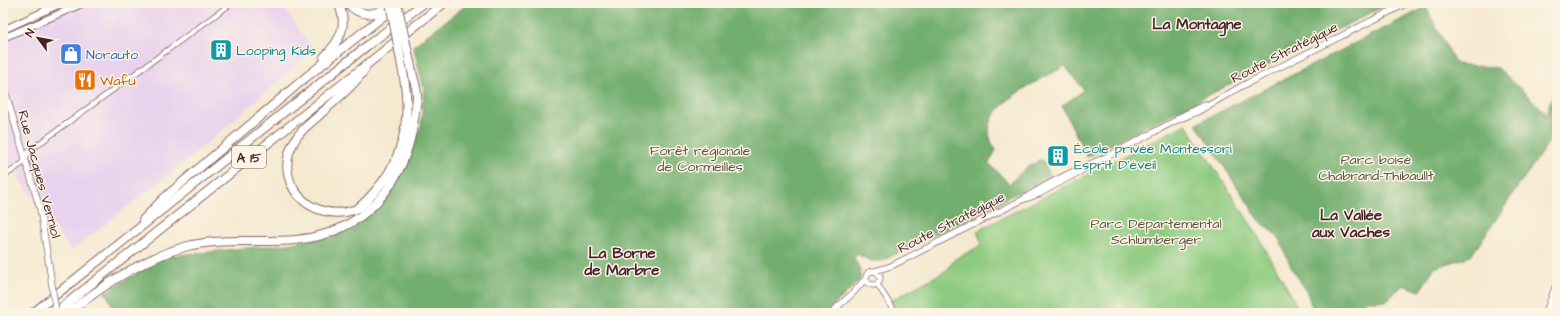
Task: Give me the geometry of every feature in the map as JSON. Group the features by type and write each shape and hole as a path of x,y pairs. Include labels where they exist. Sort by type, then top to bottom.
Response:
{"highway":[{"path":"305,78 339,39 343,19 338,3"},
{"path":"348,3 358,12 369,14 382,11 393,3"},
{"path":"368,63 356,81 310,123 295,139 288,155 288,173 292,188 301,200 324,212 336,213 355,210 372,195 388,176 397,159 404,136 408,99 390,3"},
{"path":"68,313 83,301 163,254 192,245 228,241 296,240 332,232 360,217 378,201 390,187 407,154 413,126 417,94 397,3"},
{"path":"123,241 164,198 305,78 400,3"},
{"name":"A 15","path":"33,313 368,45 424,3"},
{"name":"A 15","path":"56,313 444,3"}],"main road":[{"path":"3,30 62,3"},
{"path":"3,38 84,3"}],"street":[{"path":"42,3 47,11"},
{"path":"3,177 23,162 29,151 43,140 232,3"},
{"name":"Route Stratégique","path":"875,271 891,266 1022,200 1039,194 1175,121 1196,107 1216,100 1407,3"},
{"name":"Rue Jacques Verniol","path":"4,88 40,209 56,313"},
{"name":"Route Stratégique","path":"881,278 891,266"},
{"path":"831,313 853,293 866,278 869,272 875,271 879,273 881,278 877,284 853,293"},
{"path":"866,278 871,285"},
{"path":"1546,313 1557,282"},
{"path":"877,284 896,313"}],"shaded area":[{"path":"73,3 280,3 314,50 196,153 71,251 18,177 18,159 3,170 3,34"}],"green space":[{"name":"Forêt régionale de Cormeilles","path":"469,3 1390,3 1087,157 1062,106 1084,90 1065,66 1039,80 1010,99 998,110 991,122 990,136 996,150 989,163 1009,184 1026,168 1042,159 1051,176 882,261 871,261 857,254 854,258 860,269 860,280 826,313 116,313 105,292 168,256 288,244 347,230 382,200 405,168 421,126 424,89 413,46"},
{"name":"Parc boisé Chabrand-Thibaullt","path":"1426,7 1456,64 1498,68 1546,113 1554,134 1471,256 1434,268 1420,291 1403,285 1386,301 1365,301 1348,311 1314,313 1306,290 1292,269 1278,237 1259,220 1196,124"},
{"path":"1557,83 1557,135 1556,135 1547,111"},
{"name":"Parc Départemental Schlumberger","path":"1186,124 1257,234 1301,313 900,313 890,301 947,270 955,259 982,245 977,231"}],"place":[{"name":"Looping Kids","path":"221,50"},
{"name":"Norauto","path":"71,54"},
{"name":"Wafu","path":"85,80"},
{"name":"École privée Montessori Esprit D'éveil","path":"1058,156"}],"district":[{"name":"La Montagne","path":"1197,24"},
{"name":"La Vallée aux Vaches","path":"1351,224"},
{"name":"La Borne de Marbre","path":"622,262"}]}
